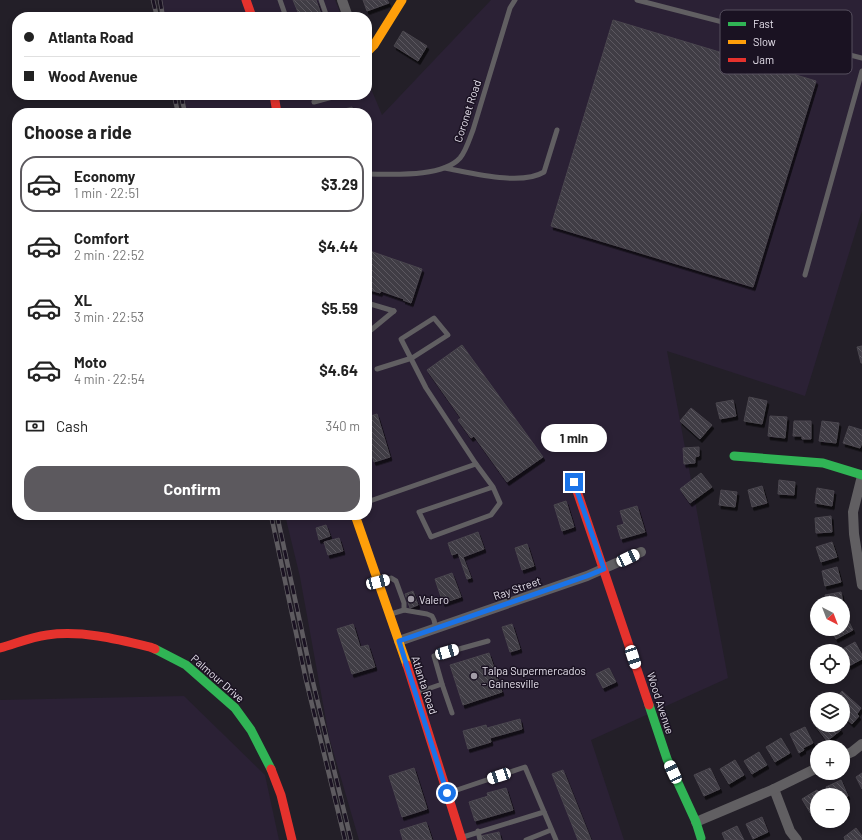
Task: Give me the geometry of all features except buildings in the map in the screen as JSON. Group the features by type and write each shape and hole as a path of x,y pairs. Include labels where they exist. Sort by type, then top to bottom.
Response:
{"street":[{"path":"246,0 250,12"},
{"path":"342,0 346,12"},
{"path":"372,41 402,0"},
{"path":"734,456 823,463 862,476 853,512 854,534 862,585"},
{"name":"Wood Avenue","path":"574,482 667,759 696,822 701,838"},
{"name":"Atlanta Road","path":"357,520 399,641 461,839"},
{"name":"Ray Street","path":"399,641 587,576 641,552"},
{"name":"Palmour Drive","path":"0,648 47,635 75,634 111,638 150,647 186,665 235,708 252,730 268,760 281,795 292,840"},
{"path":"850,753 862,744"},
{"path":"696,822 774,789 810,771"},
{"path":"774,789 790,831 796,840"}],"lane":[{"path":"280,0 284,12"},
{"path":"321,0 325,12"},
{"name":"Coronet Road","path":"372,174 405,175 445,168 459,159 466,148 473,130 510,8 515,0"},
{"path":"638,0 720,21"},
{"path":"852,55 862,58"},
{"path":"805,275 862,71"},
{"path":"314,102 321,100"},
{"path":"445,168 501,177 525,179 538,176 544,172 557,130"},
{"path":"372,304 394,310 372,329"},
{"path":"377,369 412,358 448,335 434,318 401,339 412,358 426,388 493,487 500,503 491,515 431,537 419,512 493,487"},
{"path":"372,500 476,464"},
{"path":"378,582 391,578 396,581 404,603 404,610"},
{"path":"389,614 404,610 427,614 432,616 436,628"},
{"path":"452,713 434,656 488,641"},
{"path":"415,693 442,684"},
{"path":"447,793 525,767 556,840"},
{"path":"461,839 478,831 544,812"},
{"path":"526,840 551,830"},
{"path":"478,831 480,840"}],"shaded area":[{"path":"158,0 335,0 340,12 161,12"},
{"path":"491,0 862,0 862,211 805,396 667,351 728,678 591,740 624,840 359,840 329,737 300,577 286,520 372,520 372,108 185,108 182,100 372,100 372,91 382,115"},
{"path":"184,696 265,775 279,840 0,840 0,700"}],"railway":[{"path":"153,0 156,12"},
{"path":"160,0 162,12"},
{"path":"175,100 177,108"},
{"path":"182,100 184,108"},
{"path":"272,520 306,680 345,840"},
{"path":"278,520 312,678 351,840"}],"traffic: fast":[{"path":"734,456 823,463 862,475"},
{"path":"155,649 186,665 235,708 251,730 271,769"},
{"path":"649,705 667,759 696,822 701,838"}],"traffic: slow":[{"path":"372,47 402,0"},
{"path":"357,520 407,665"}],"traffic: jam":[{"path":"246,0 250,12"},
{"path":"275,100 276,108"},
{"path":"574,482 649,705"},
{"path":"0,648 41,636 86,634 112,638 155,649"},
{"path":"407,665 462,840"},
{"path":"271,769 281,795 292,840"}],"place":[{"name":"Valero","path":"411,599"},
{"name":"Talpa Supermercados - Gainesville","path":"474,676"}],"route":[{"path":"447,793 399,641 604,569 574,482"}]}
